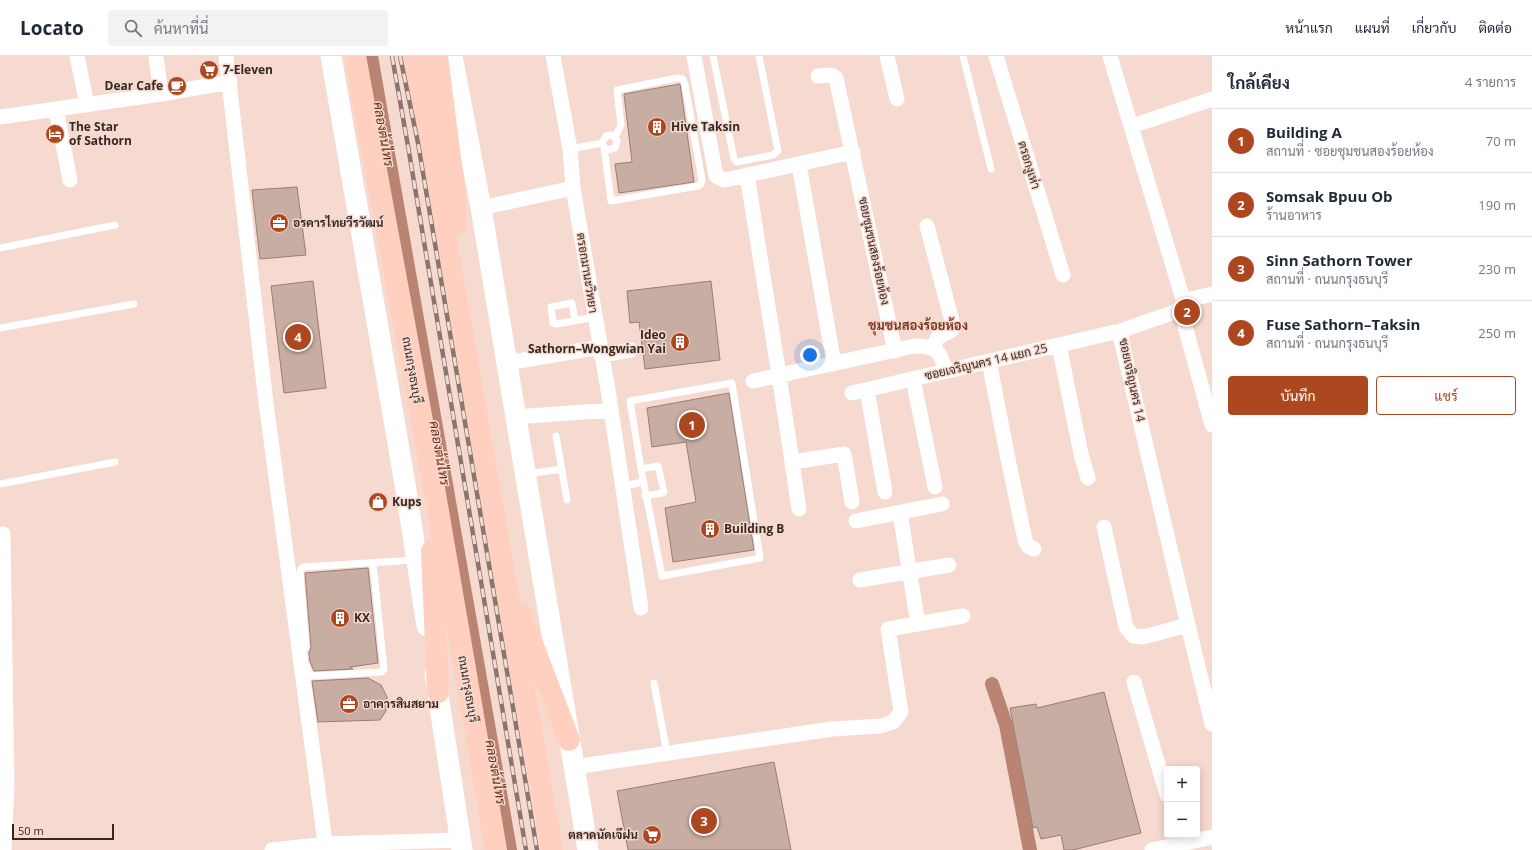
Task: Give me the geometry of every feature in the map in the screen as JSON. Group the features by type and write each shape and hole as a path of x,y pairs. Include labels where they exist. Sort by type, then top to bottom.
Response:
{"main road":[{"path":"331,56 417,560 462,845"},
{"path":"346,56 373,152"},
{"name":"ถนนกรุงธนบุรี","path":"355,56 429,459 496,850"},
{"path":"414,56 552,850"},
{"path":"437,56 454,190 461,325"},
{"path":"452,56 481,208 588,850"},
{"path":"429,459 438,692"},
{"path":"505,577 569,740"}],"street":[{"path":"77,56 86,105"},
{"path":"156,56 161,94"},
{"path":"226,56 266,403 326,847"},
{"name":"ตรอกมานะวิทยา","path":"553,56 570,149 573,188 611,410 641,608"},
{"path":"694,56 716,176 724,180 853,152"},
{"path":"887,56 897,99"},
{"name":"ตรอกงูเห่า","path":"996,56 1063,275"},
{"path":"1110,56 1182,296 1182,305 1212,425"},
{"name":"ซอยชุมชนสองร้อยห้อง","path":"818,76 832,75 836,78 895,351"},
{"path":"0,117 161,94 230,82"},
{"path":"1132,126 1212,99"},
{"path":"56,109 70,180"},
{"path":"799,164 834,364"},
{"path":"747,175 799,509"},
{"path":"481,208 573,188"},
{"path":"927,226 953,325 952,330 938,337 933,348"},
{"name":"ซอยเจริญนคร 14","path":"1212,294 1182,305 1172,313 1131,326 1123,330 1121,334 1212,724"},
{"name":"ซอยเจริญนคร 14 แยก 25","path":"852,393 1115,332 1121,334"},
{"path":"1059,345 1081,454 1088,478"},
{"path":"507,363 601,351 625,346"},
{"path":"753,381 914,346 929,346 936,349 943,360 945,372"},
{"path":"989,361 1025,540 1028,546 1034,549"},
{"path":"912,379 934,486"},
{"path":"867,390 885,492"},
{"path":"515,417 611,410"},
{"path":"792,462 844,454 852,502"},
{"path":"856,520 942,504"},
{"path":"900,513 918,624"},
{"path":"1104,527 1126,628 1133,636 1143,637 1188,625"},
{"path":"3,534 4,850"},
{"path":"860,580 949,565"},
{"path":"574,767 832,729 881,726 894,722 901,712 888,629 963,616"},
{"path":"1134,682 1164,785"},
{"path":"1152,850 1180,840 1212,837"},
{"path":"272,850 326,847 462,845"}],"lane":[{"path":"713,56 734,159 737,162 773,155 778,152 759,56"},
{"path":"963,56 991,170"},
{"path":"603,145 608,150 615,148 617,141 615,137 620,125 617,90 677,78 683,79 702,180 701,184 698,186 611,201 603,145 606,136 610,135 615,137"},
{"path":"570,149 603,145"},
{"path":"0,248 115,226"},
{"path":"0,328 134,304"},
{"path":"575,321 595,317"},
{"path":"732,383 760,558 662,576 645,496 641,469 630,400 732,383"},
{"path":"556,436 567,500"},
{"path":"0,484 116,462"},
{"path":"641,469 658,466 664,492 645,496"},
{"path":"525,474 562,469"},
{"path":"623,486 643,482"},
{"path":"373,563 384,669 381,672 312,676 308,672 300,572 301,568 304,567 417,560"},
{"path":"654,683 668,753"}],"building":[{"name":"Hive Taksin","path":"680,84 694,182 619,193 615,164 632,162 624,94"},
{"name":"อรคารไทยวีรวัฒน์","path":"297,187 306,255 260,259 252,190"},
{"path":"313,281 326,388 284,393 271,286"},
{"name":"Ideo Sathorn–Wongwian Yai","path":"711,281 720,360 645,369 639,322 630,323 627,291"},
{"path":"729,393 754,550 673,562 665,508 696,502 686,442 652,447 647,408"},
{"name":"KX","path":"368,568 378,663 350,667 353,669 314,671 310,662 309,653 311,647 305,573"},
{"name":"อาคารสินสยาม","path":"368,678 381,685 387,697 386,711 380,720 318,722 312,681"},
{"path":"1104,692 1141,833 1073,850 1064,850 1061,835 1041,839 1037,827 1033,828 1010,708 1036,704 1037,708"},
{"path":"774,762 791,850 628,850 617,791"}],"waterway":[{"name":"คลองต้นไทร","path":"371,56 510,850"},
{"path":"992,684 1006,725 1030,850"}],"railway":[{"path":"392,56 526,850"},
{"path":"400,56 418,143 537,850"}],"place":[{"name":"7-Eleven","path":"209,70"},
{"name":"Dear Cafe","path":"177,86"},
{"name":"Hive Taksin","path":"657,127"},
{"name":"The Star of Sathorn","path":"55,134"},
{"name":"อรคารไทยวีรวัฒน์","path":"279,223"},
{"name":"Somsak Bpuu Ob","path":"1187,312"},
{"name":"Fuse Sathorn–Taksin","path":"298,337"},
{"name":"Ideo Sathorn–Wongwian Yai","path":"680,342"},
{"name":"Building A","path":"692,425"},
{"name":"Kups","path":"378,502"},
{"name":"Building B","path":"710,529"},
{"name":"KX","path":"340,618"},
{"name":"อาคารสินสยาม","path":"349,704"},
{"name":"Sinn Sathorn Tower","path":"704,821"},
{"name":"ตลาดนัดเจ๊ฝน","path":"652,835"}],"district":[{"name":"ชุมชนสองร้อยห้อง","path":"918,325"}]}
